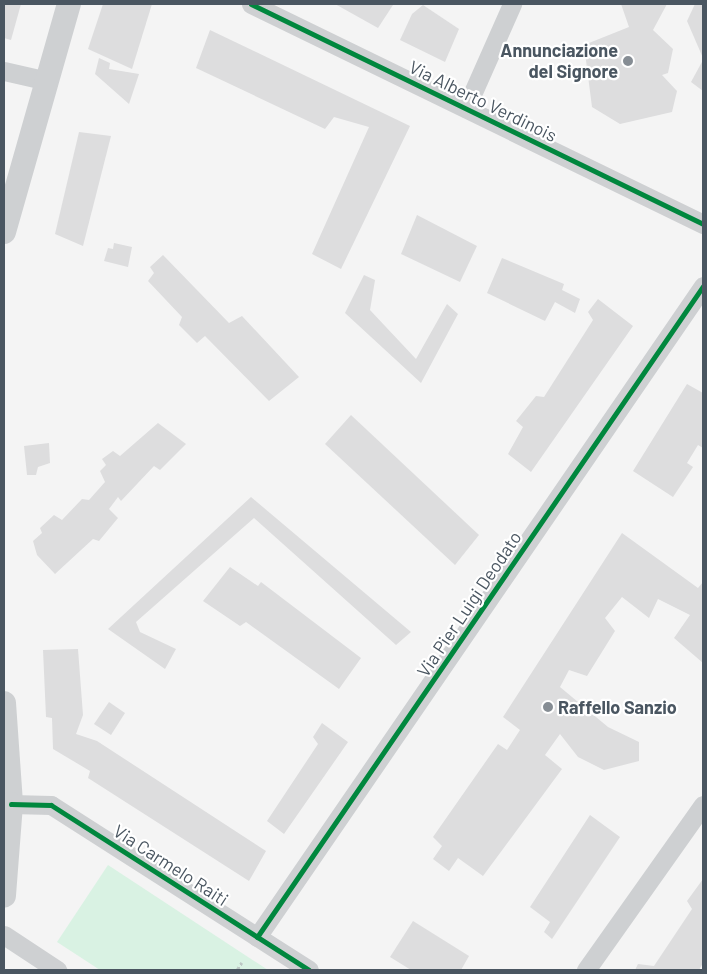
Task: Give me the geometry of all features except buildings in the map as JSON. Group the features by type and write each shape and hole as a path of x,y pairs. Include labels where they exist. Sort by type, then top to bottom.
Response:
{"street":[{"path":"4,232 70,4"},
{"name":"Via Alberto Verdinois","path":"250,4 703,224"},
{"path":"466,108 512,4"},
{"path":"4,71 48,80"},
{"name":"Via Pier Luigi Deodato","path":"257,937 703,286"},
{"path":"4,703 11,804 4,896"},
{"name":"Via Carmelo Raiti","path":"11,804 51,805 309,970"},
{"path":"586,970 703,805"},
{"path":"4,935 57,970"}],"path":[{"path":"237,970 242,962"}],"green space":[{"path":"108,865 268,970 100,970 57,942"}],"cycle path":[{"path":"251,4 703,224"},
{"path":"257,937 703,286"},
{"path":"11,804 51,805 309,970"}],"place":[{"name":"Annunciazione del Signore","path":"628,61"},
{"name":"Raffello Sanzio","path":"548,707"}]}
